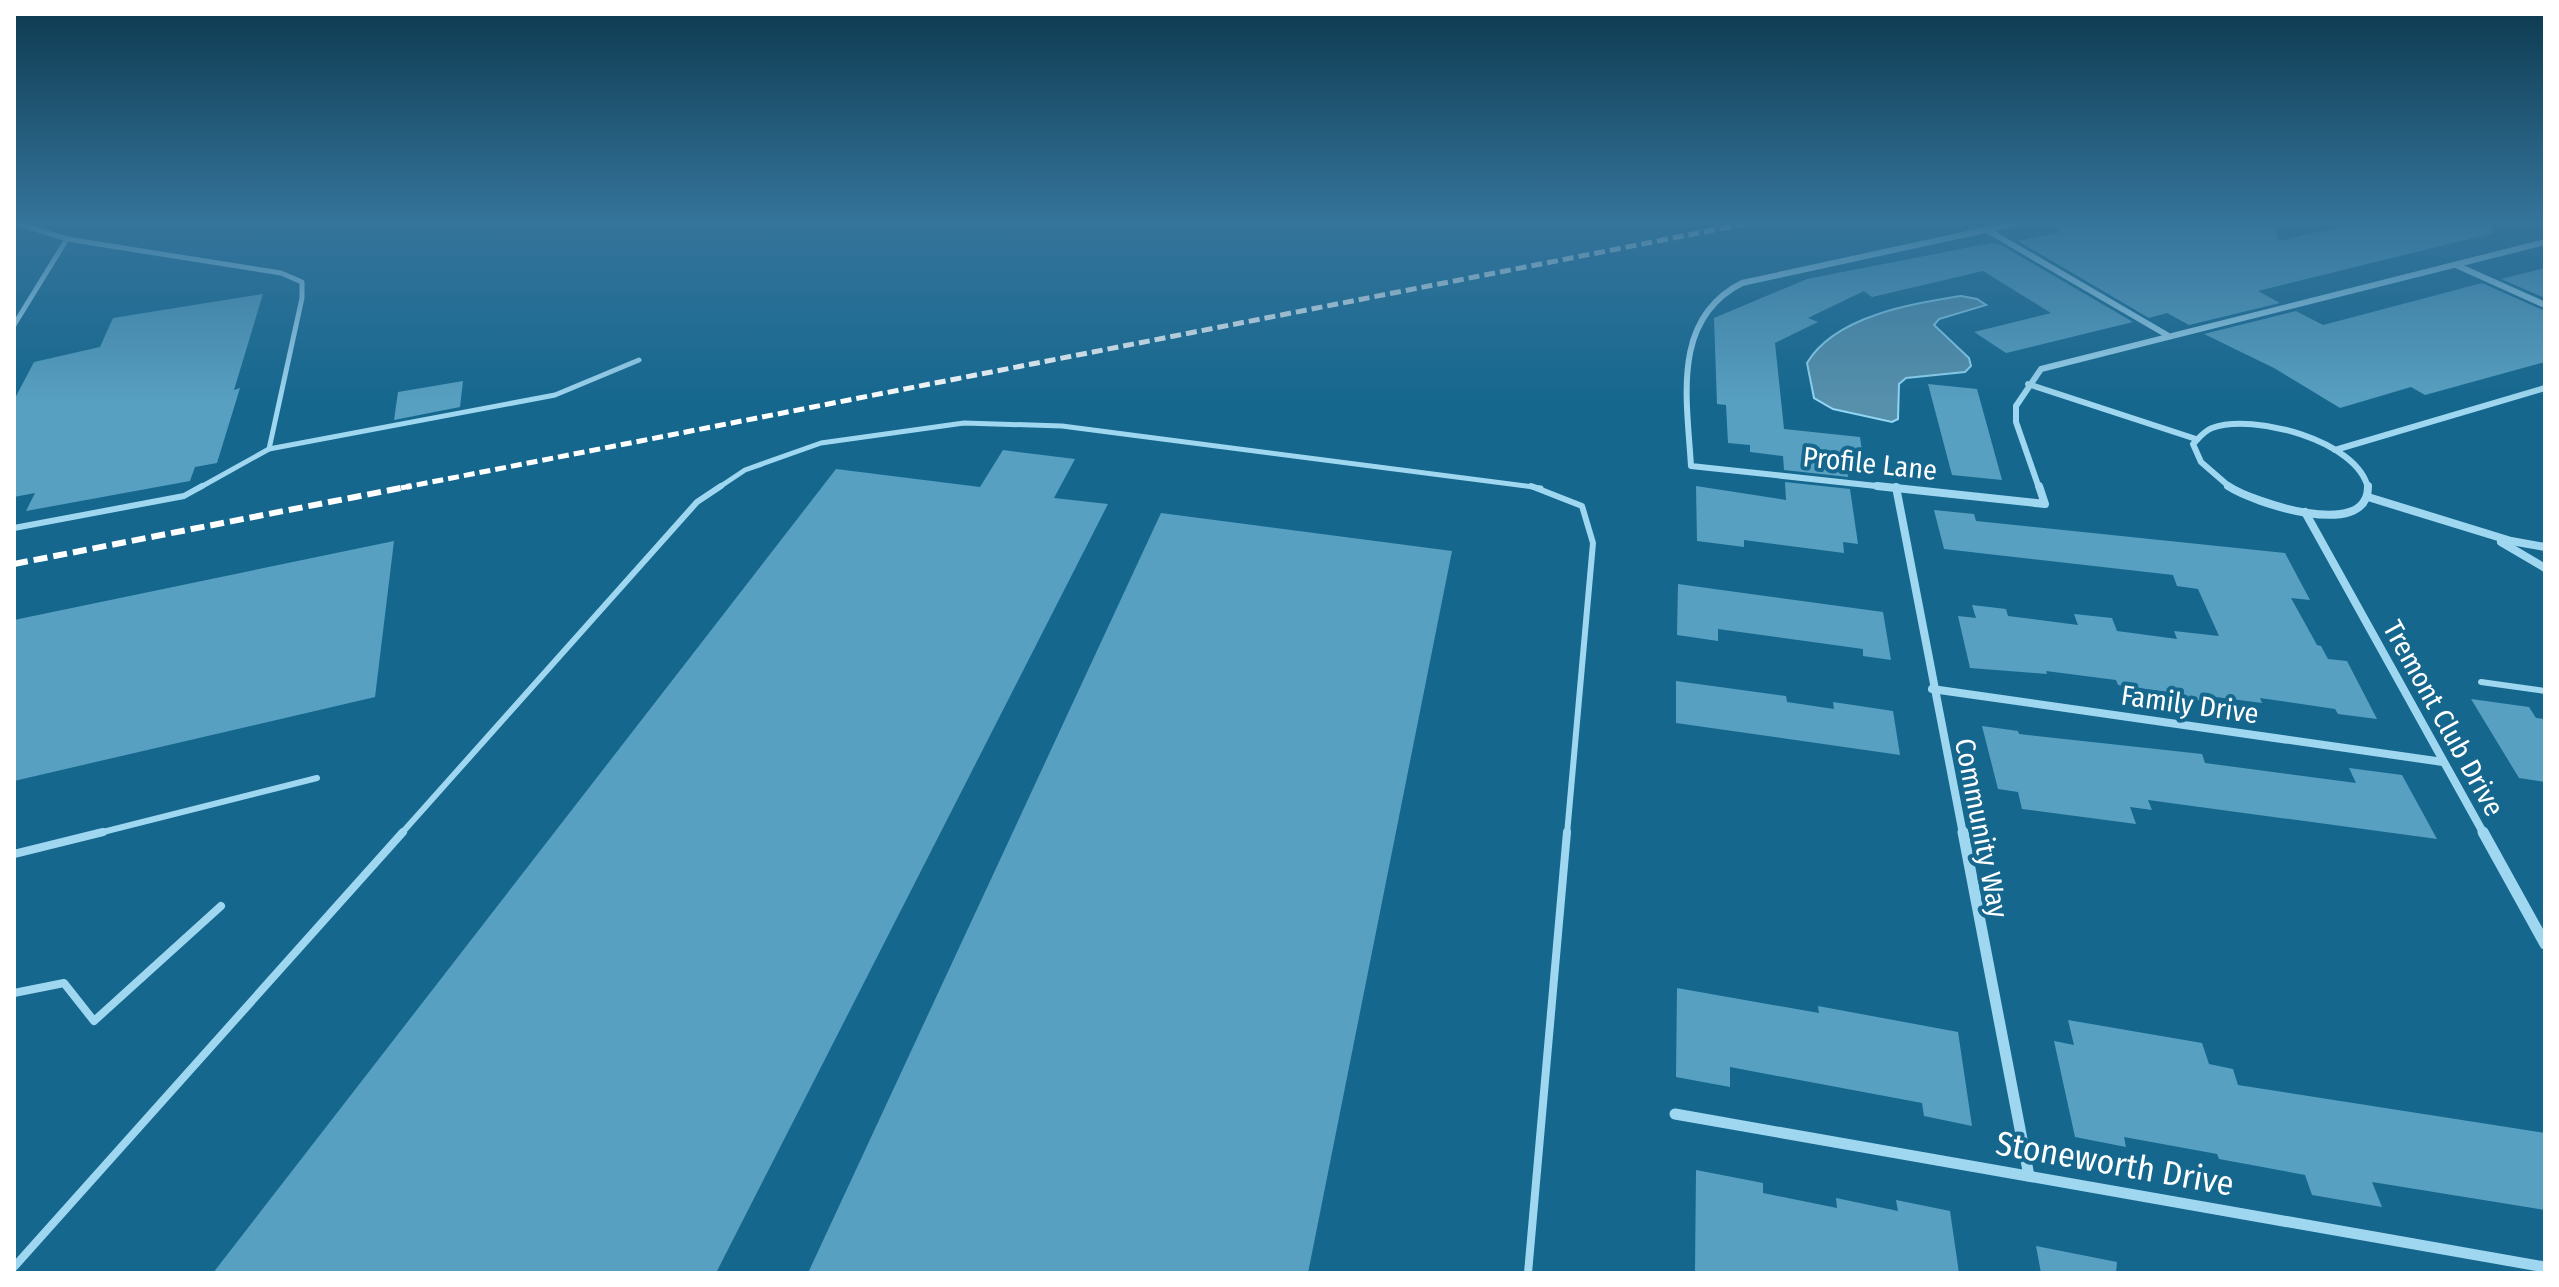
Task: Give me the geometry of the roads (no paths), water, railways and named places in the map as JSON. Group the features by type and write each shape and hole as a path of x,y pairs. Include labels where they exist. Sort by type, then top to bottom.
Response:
{"street":[{"name":"Profile Lane","path":"1740,284 1720,294 1708,306 1692,342 1686,384 1691,466 2045,504 2016,422 2016,406 2028,384"},
{"path":"2079,284 2168,336"},
{"path":"2196,439 2028,384 2041,369 2060,362 2379,284"},
{"path":"2498,284 2545,305"},
{"path":"2335,450 2545,388"},
{"path":"2247,424 2305,436 2335,450 2364,475 2370,490 2368,497 2356,508 2334,514 2266,504 2213,478 2195,458 2196,439 2208,429 2247,424"},
{"name":"Community Way","path":"1896,487 1932,689 2029,1176"},
{"path":"2368,497 2490,535 2545,547"},
{"name":"Tremont Club Drive","path":"2305,512 2545,944"},
{"path":"2490,535 2545,568"},
{"name":"Family Drive","path":"1932,689 2443,762"},
{"name":"Stoneworth Drive","path":"1675,1114 2545,1267"}],"lane":[{"path":"14,325 39,284"},
{"path":"269,449 302,298 302,284"},
{"path":"14,528 184,496 269,449 555,395 639,360"},
{"path":"14,1267 697,502 745,470 821,443 964,423 1062,426 1539,487 1582,506 1593,543 1528,1273"},
{"path":"2481,682 2545,691"},
{"path":"14,854 317,778"},
{"path":"14,993 64,983 94,1021 221,906"}],"water":[{"path":"1961,296 1977,299 1986,305 1939,319 1934,325 1969,358 1971,366 1965,372 1906,378 1899,384 1898,419 1892,422 1833,409 1814,398 1807,363 1836,334 1855,323 1898,308"}],"railway":[{"path":"401,488 1438,284"},
{"path":"14,564 411,486"}]}
